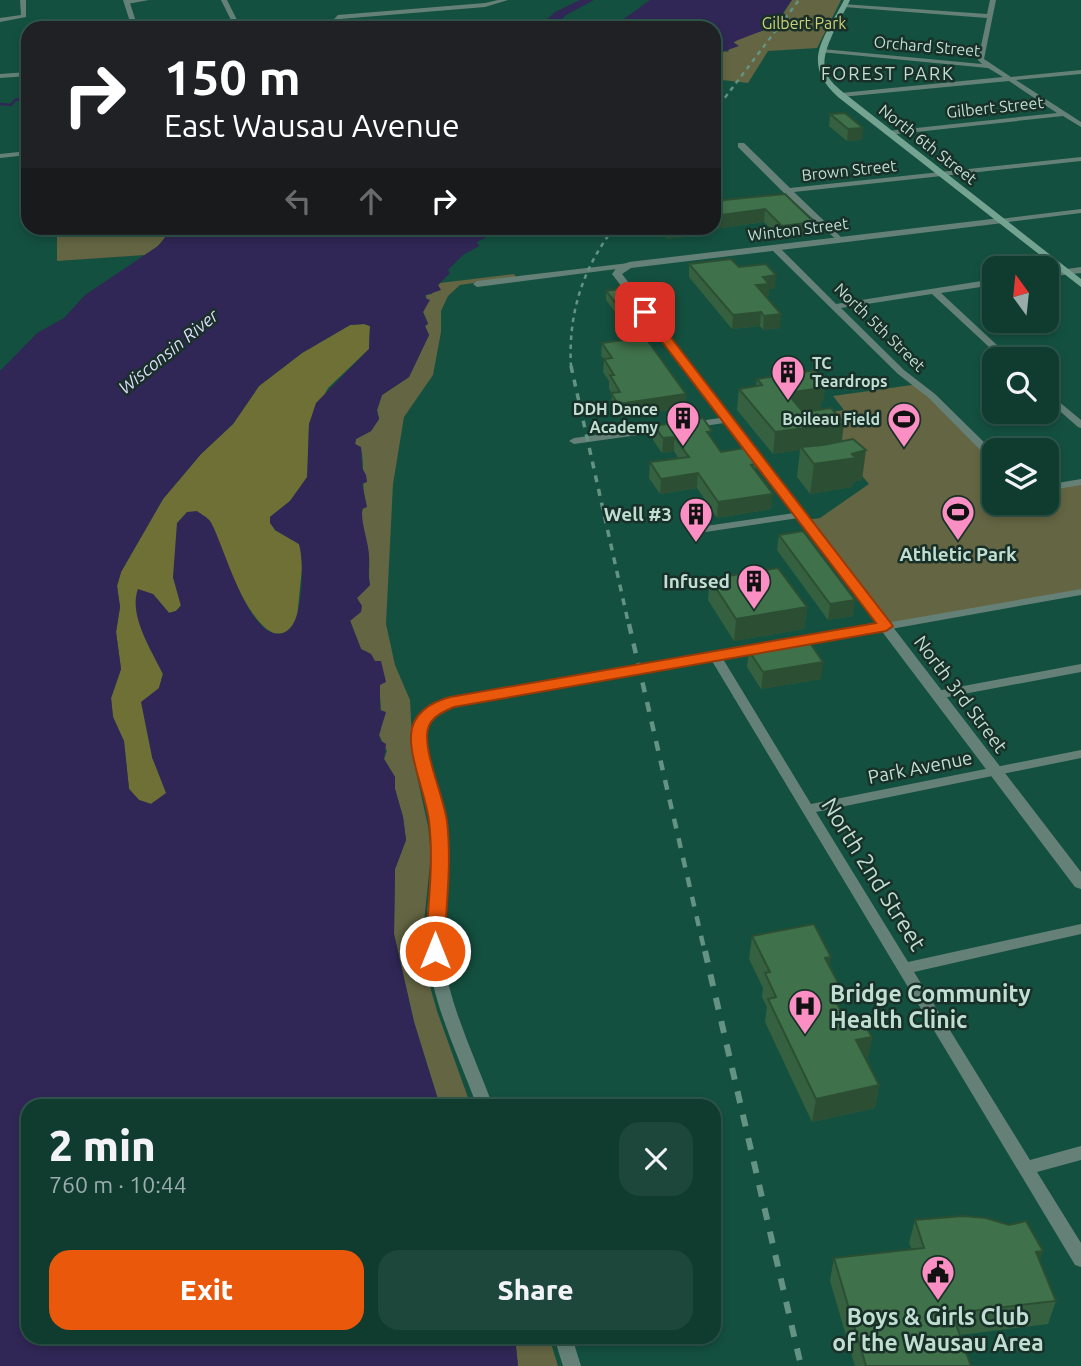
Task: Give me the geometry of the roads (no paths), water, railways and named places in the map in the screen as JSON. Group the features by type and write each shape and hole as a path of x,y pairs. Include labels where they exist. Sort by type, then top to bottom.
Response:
{"main road":[{"path":"822,51 846,3"},
{"name":"North 6th Street","path":"822,51 819,64 822,74 841,95 1081,284"}],"street":[{"path":"0,20 24,16 23,0"},
{"path":"133,21 127,1 146,0"},
{"path":"224,0 234,21"},
{"path":"336,21 335,18 485,5 505,0"},
{"path":"993,0 980,57 987,66 1081,125"},
{"path":"846,3 989,16"},
{"name":"Orchard Street","path":"822,51 987,66"},
{"path":"841,95 1081,72"},
{"path":"0,76 21,74"},
{"name":"Gilbert Street","path":"888,133 1064,114"},
{"path":"741,145 839,240"},
{"path":"0,156 21,154"},
{"name":"Brown Street","path":"787,191 1081,159"},
{"name":"Winton Street","path":"477,284 1081,211"},
{"name":"North 5th Street","path":"775,248 901,372 932,396 982,446"},
{"name":"North 3rd Street","path":"629,265 618,270 618,276 1081,883"},
{"path":"1059,273 1081,270"},
{"path":"836,306 982,284"},
{"path":"933,290 995,347"},
{"path":"1059,406 1081,425"},
{"path":"574,441 727,420"},
{"path":"1059,486 1081,482"},
{"path":"692,531 801,515"},
{"path":"482,1099 448,1006 436,961 435,917 440,842 438,818 419,740 421,724 435,708 450,702 1081,592"},
{"name":"North 2nd Street","path":"715,656 1081,1259"},
{"path":"937,695 1081,668"},
{"name":"Park Avenue","path":"807,809 1081,754"},
{"path":"905,968 1081,929"},
{"path":"1026,1168 1081,1153"},
{"path":"565,1344 572,1366"}],"water":[{"path":"580,0 594,0 560,21 545,21 555,12"},
{"path":"650,0 792,0 772,27 733,42 739,46 721,53 721,21 621,21"},
{"name":"Wisconsin River","path":"167,235 490,235 477,242 479,246 463,255 448,270 450,273 438,285 441,290 426,295 425,298 430,300 423,312 429,335 409,377 382,395 377,410 379,419 371,431 356,439 355,444 361,447 362,468 367,482 362,484 367,507 362,509 362,516 369,555 370,585 357,598 362,606 361,612 350,621 361,649 371,654 375,661 381,661 386,682 380,685 380,710 386,712 379,735 381,741 386,744 384,759 395,777 406,840 395,869 394,934 414,1022 438,1099 21,1099 21,1344 516,1344 518,1366 0,1366 0,371 37,333 64,318 85,295 158,246","holes":["350,325 370,326 369,349 316,403 309,424 307,477 290,501 270,517 270,523 275,530 299,544 302,563 300,604 293,625 287,631 274,633 262,626 250,611 240,591 210,521 197,511 187,512 177,523 173,577 181,606 169,613 153,594 138,589 136,610 139,621 163,674 159,688 141,702 152,757 166,793 151,804 139,800 129,789 124,741 113,717 111,698 121,669 116,632 120,607 117,586 121,572 163,499 201,454 233,424 259,386 302,353"]}],"waterway":[{"path":"0,104 11,105 21,99"}],"railway":[{"path":"721,103 799,0"},
{"path":"571,366 572,329 579,293 593,260 609,235"},
{"path":"571,366 629,626"},
{"path":"629,624 705,953"},
{"path":"705,951 801,1366"}],"place":[{"name":"TC Teardrops","path":"788,402"},
{"name":"DDH Dance Academy","path":"683,448"},
{"name":"Boileau Field","path":"904,449"},
{"name":"Athletic Park","path":"958,542"},
{"name":"Well #3","path":"696,544"},
{"name":"Infused","path":"754,611"},
{"name":"Bridge Community Health Clinic","path":"805,1036"},
{"name":"Boys & Girls Club of the Wausau Area","path":"938,1302"}],"district":[{"name":"FOREST PARK","path":"888,73"}],"park label":[{"name":"Gilbert Park","path":"804,23"}]}
